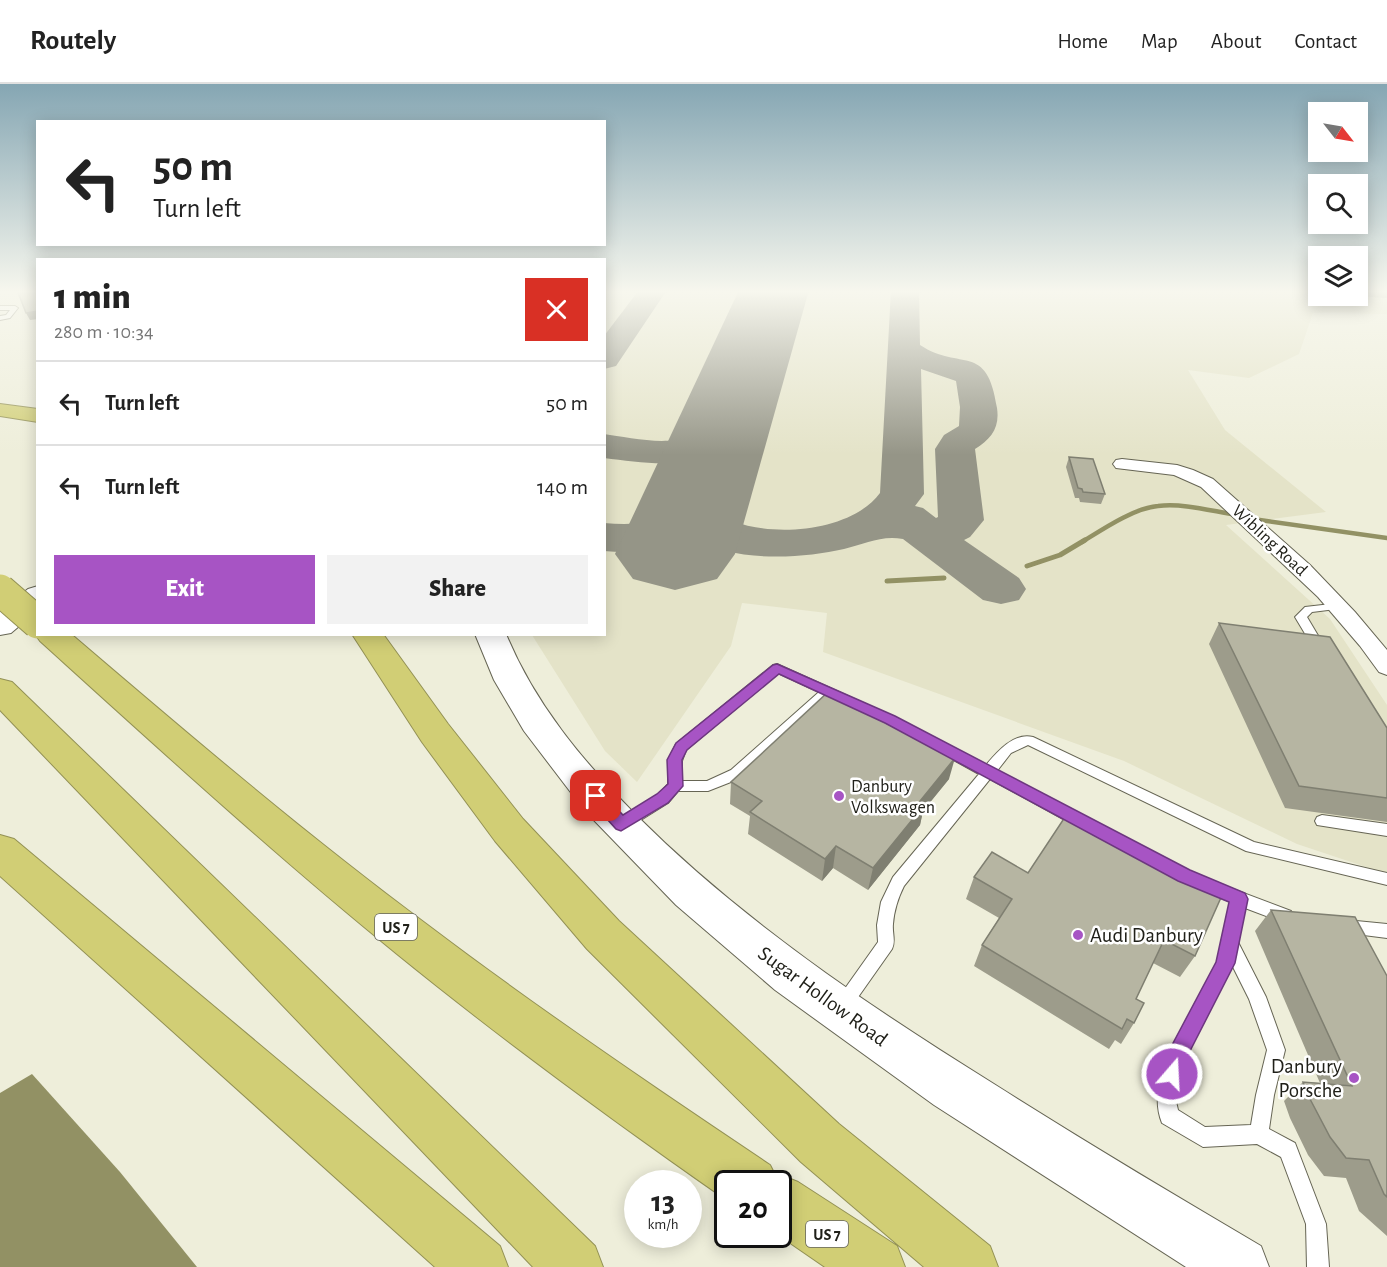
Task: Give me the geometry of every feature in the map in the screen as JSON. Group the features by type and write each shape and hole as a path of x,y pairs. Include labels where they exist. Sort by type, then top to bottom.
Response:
{"highway":[{"path":"0,410 36,416"},
{"name":"US 7","path":"0,590 36,622"},
{"name":"US 7","path":"52,636 253,810 384,917 587,1069 731,1170"},
{"path":"368,636 435,733 509,830 603,935 820,1143 969,1267"},
{"path":"2,692 574,1267"},
{"path":"0,851 479,1267"},
{"name":"US 7","path":"792,1211 876,1267"}],"street":[{"name":"Wibling Road","path":"1122,465 1166,468 1190,473 1207,483 1340,606 1368,639 1387,667"},
{"path":"0,626 36,597"},
{"name":"Sugar Hollow Road","path":"491,636 519,696 541,730 571,769 663,866 753,945 839,1010 979,1105 1240,1267"}],"lane":[{"path":"1326,658 1301,616 1309,609 1340,606"},
{"path":"621,824 663,799 675,786 675,760 681,747 777,668 890,720 1090,826"},
{"path":"675,786 708,786 736,774 828,691"},
{"path":"839,1010 886,944 885,925 889,902 898,882 1006,750 1028,740 1251,847 1387,879"},
{"path":"1322,821 1387,830"},
{"path":"1184,876 1274,913 1296,918"},
{"path":"1239,899 1225,963 1179,1052 1166,1097 1169,1116 1203,1137 1259,1134 1288,1150 1316,1224 1318,1267"},
{"path":"1330,924 1387,931"},
{"path":"1230,943 1257,997 1276,1050 1265,1095 1259,1134"}],"shaded area":[{"path":"606,345 1302,345 1299,354 1249,378 1188,370 1225,430 1326,512 1226,525 1330,619 1387,705 1387,874 1297,844 1124,761 823,652 827,613 742,603 731,646 637,782 605,751 533,636 606,636"},
{"path":"32,1074 120,1172 197,1267 0,1267 0,1093"}],"building":[{"path":"1069,457 1093,459 1105,494 1083,492 1078,488"},
{"path":"1219,623 1330,637 1387,728 1387,798 1299,786"},
{"path":"827,693 955,758 920,801 925,804 873,868 836,846 825,859 750,812 762,801 731,782"},
{"path":"1067,814 1223,893 1195,956 1164,940 1136,999 1144,1003 1134,1023 1127,1019 1122,1029 982,945 1012,899 974,877 992,852 1028,873"},
{"path":"1271,910 1355,917 1387,976 1387,1197 1369,1160 1346,1158 1330,1137 1303,1082 1352,1086"}],"waterway":[{"path":"1082,542 1119,520 1158,506 1198,508 1237,515"},
{"path":"1253,519 1387,538"},
{"path":"1027,566 1060,555 1085,540"},
{"path":"887,581 944,578"}],"taxiway":[{"path":"606,356 614,345"},
{"path":"866,527 889,512 902,494 904,345"},
{"path":"905,349 921,358 957,368 973,377 979,407 977,428 955,449 961,520 946,531 918,528"},
{"path":"606,446 652,452 683,451 697,447 711,439 722,428"},
{"path":"691,511 703,523 716,531 737,538 762,542 818,541 845,535 866,527"},
{"path":"606,537 628,539 659,534 689,517"},
{"path":"907,518 918,528"},
{"path":"866,527 896,524 918,528"},
{"path":"918,528 1001,589"}],"runway":[{"path":"675,554 753,345"}],"place":[{"name":"Danbury Volkswagen","path":"839,796"},
{"name":"Audi Danbury","path":"1078,935"},
{"name":"Danbury Porsche","path":"1354,1078"}],"route":[{"path":"596,796 621,824 663,799 675,786 677,777 675,760 681,747 777,668 890,720 1184,876 1239,899 1225,963 1179,1052 1172,1074"}]}
